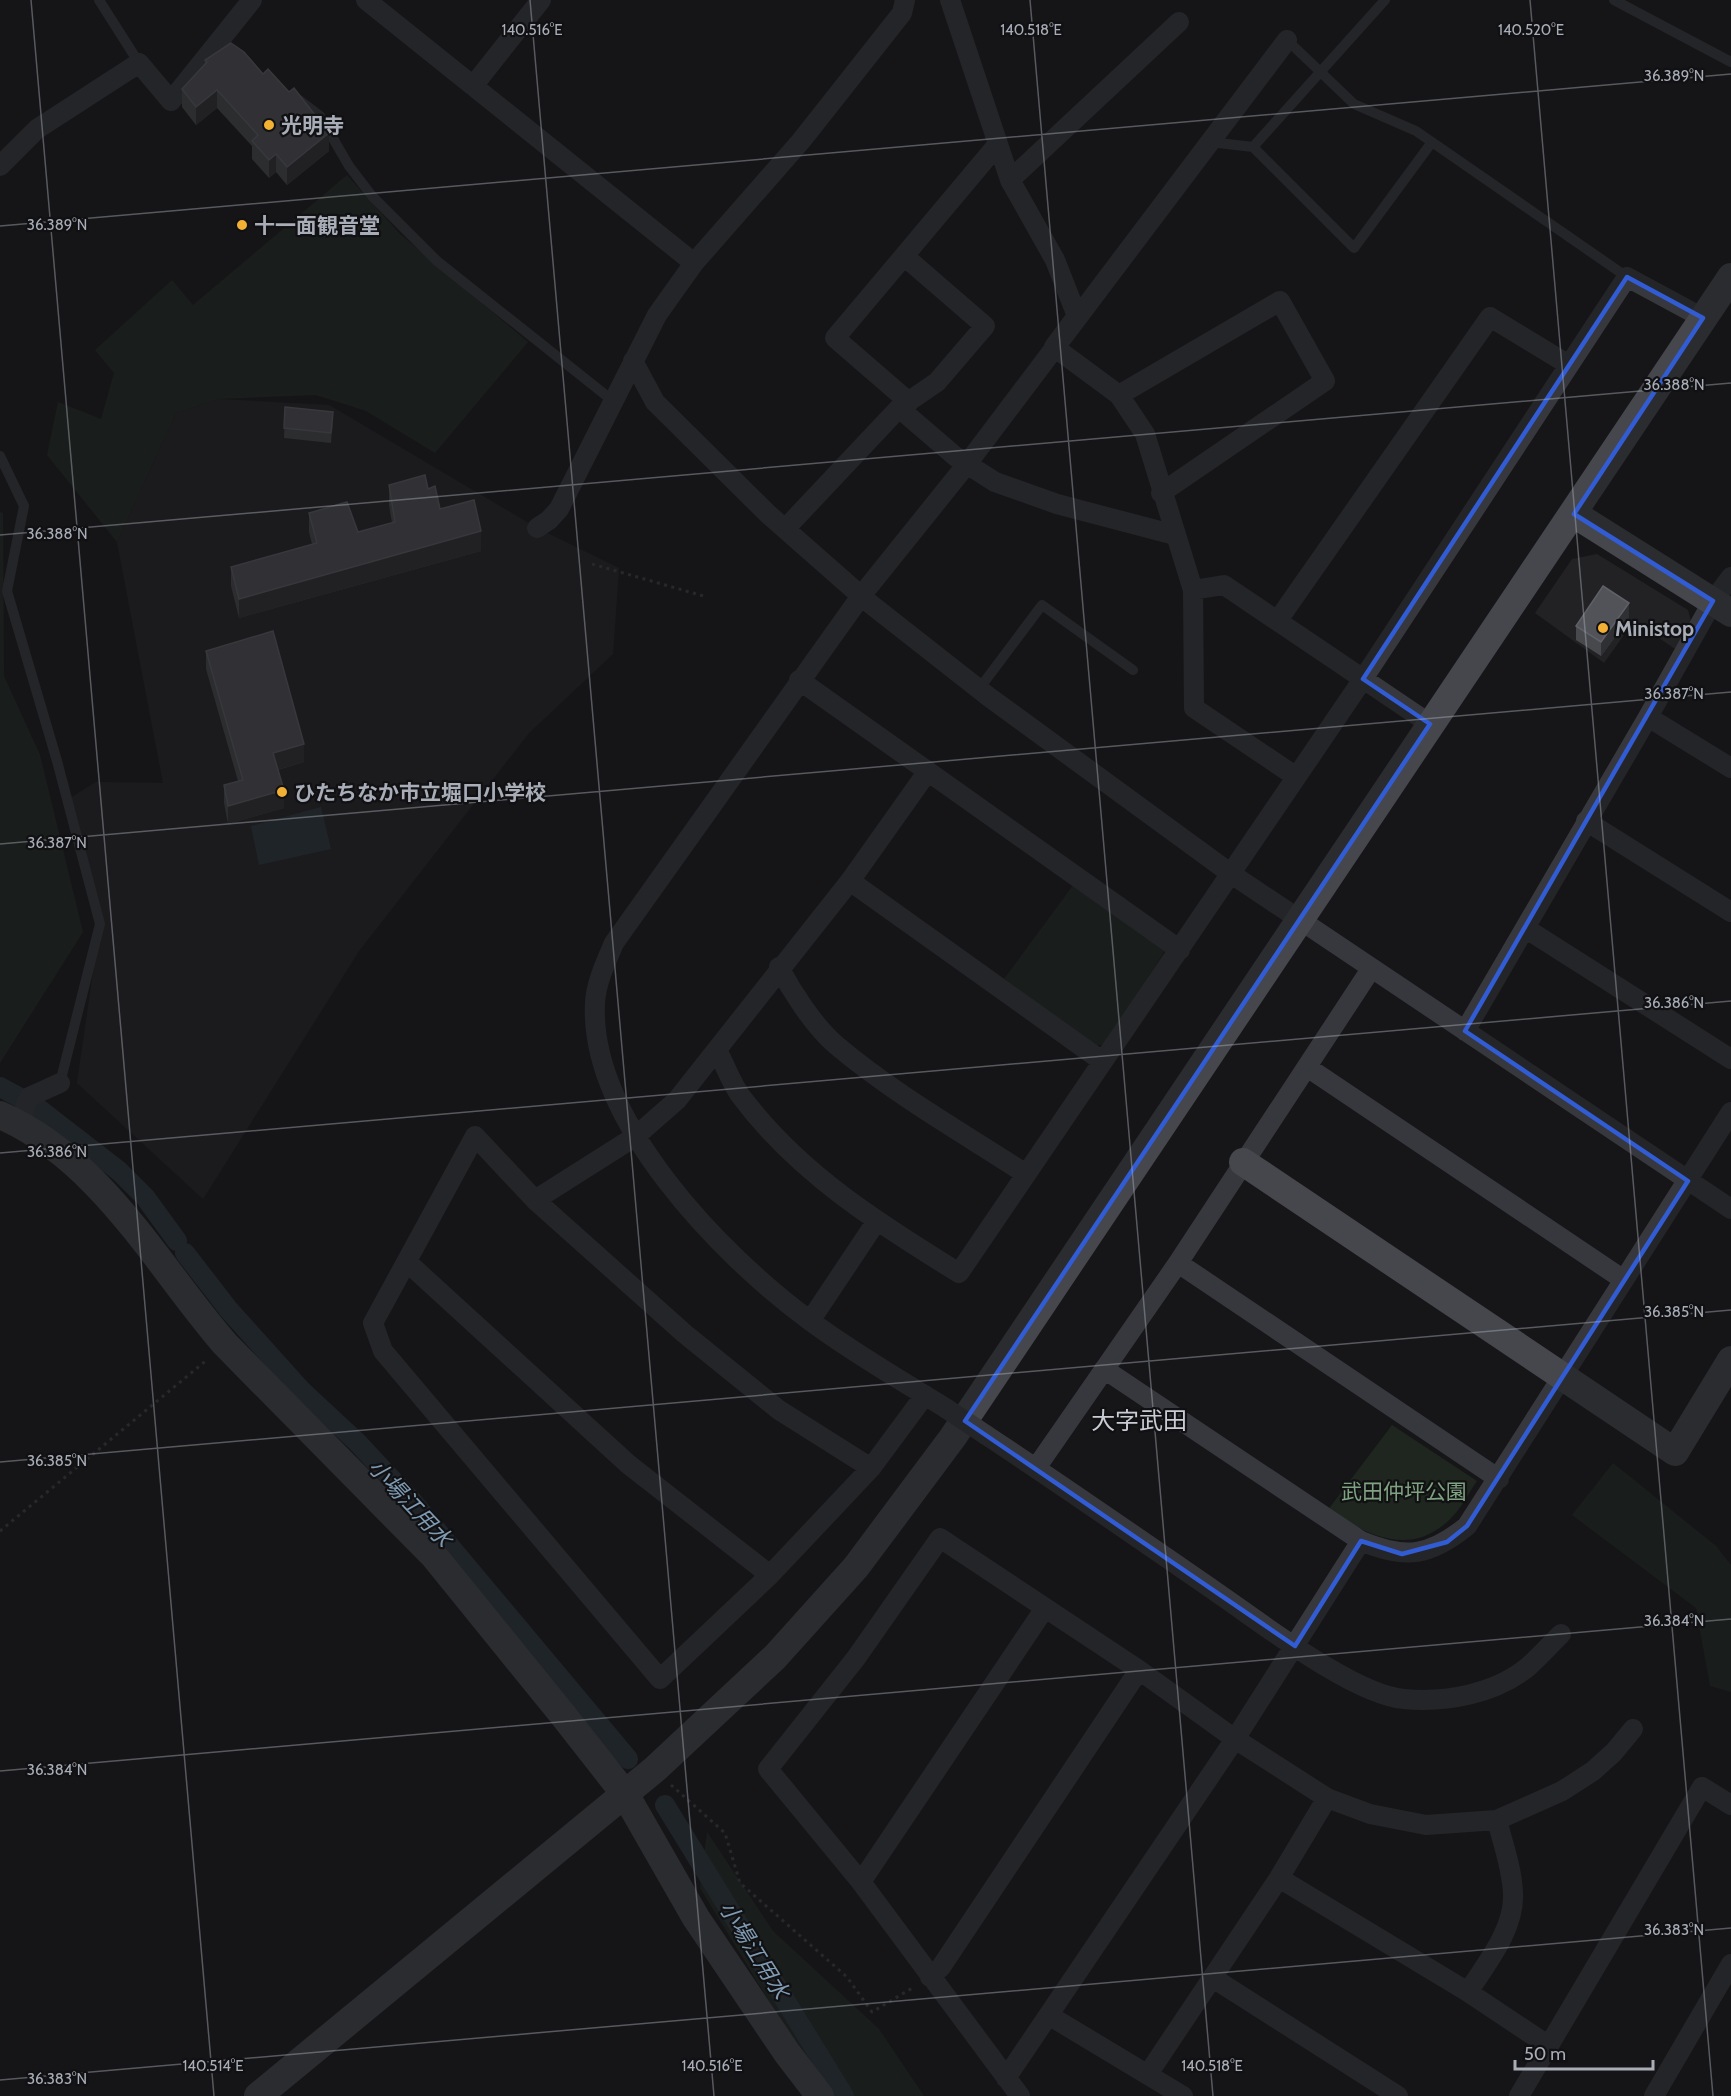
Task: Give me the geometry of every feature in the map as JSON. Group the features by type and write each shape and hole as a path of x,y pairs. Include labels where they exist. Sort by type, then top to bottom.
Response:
{"street":[{"path":"0,166 37,129 139,63 171,101 223,45 252,0"},
{"path":"366,0 694,263"},
{"path":"473,86 542,0"},
{"path":"537,528 549,520 559,508 657,315 694,263 801,141 902,13 905,0"},
{"path":"950,0 1010,180 1055,260 1077,315"},
{"path":"1010,180 1179,22"},
{"path":"1287,40 1077,315 967,464 861,596 614,943 602,973 595,1000 595,1030 602,1063 614,1095 636,1136 672,1187 736,1258 810,1321 1036,1468 1295,1646 1367,1690 1402,1699 1437,1700 1471,1694 1501,1683 1527,1667 1561,1634"},
{"path":"998,144 835,338 967,464 995,482 1057,504 1175,535"},
{"path":"785,530 904,405 937,382 985,326 904,256"},
{"path":"717,1050 739,1094 775,1137 810,1172 876,1222 959,1273 1362,679 1627,277 1703,318"},
{"path":"258,2096 654,1769 775,1657 856,1567 954,1437 1731,277"},
{"path":"1119,395 1280,301 1325,381 1161,493"},
{"path":"1278,620 1490,317 1569,364"},
{"path":"1054,346 1119,395 1145,434 1161,493 1193,590 1194,708 1295,776"},
{"path":"633,362 655,402 785,530 861,596 979,689 1230,873 1731,1209"},
{"path":"1574,514 1602,529 1722,607"},
{"path":"1465,1031 1648,717 1722,607 1731,577"},
{"path":"1193,590 1224,585 1430,724"},
{"path":"799,680 1180,950"},
{"path":"1648,717 1731,768"},
{"path":"536,1200 636,1136 677,1100 779,967 850,881 928,771"},
{"path":"1586,821 1731,912"},
{"path":"850,881 1102,1061"},
{"path":"1525,928 1731,1059"},
{"path":"779,967 791,990 835,1044 902,1093 1026,1174"},
{"path":"1036,1468 1178,1263 1371,969"},
{"path":"1307,1068 1624,1280"},
{"path":"60,1083 29,1097 10,1119 84,1170 137,1231 225,1344 434,1556 625,1794 696,1918 787,2053 820,2096"},
{"path":"1104,1369 1361,1541 1382,1550 1402,1554 1425,1552 1447,1542 1467,1526 1565,1377 1731,1112"},
{"path":"871,1468 779,1410 685,1334 536,1200 475,1136 407,1262 388,1291 373,1323 383,1351 660,1679 770,1575 871,1468 925,1395"},
{"path":"1243,1162 1675,1452 1731,1360"},
{"path":"810,1321 876,1222"},
{"path":"407,1262 628,1464 770,1575"},
{"path":"1178,1263 1499,1479"},
{"path":"1020,2096 861,1882 768,1769 856,1658 940,1538 1139,1670 1235,1739 1327,1798 1370,1814 1426,1825 1497,1820 1562,1791 1593,1771 1614,1752 1633,1729"},
{"path":"1006,2078 1235,1739 1361,1541"},
{"path":"861,1882 1045,1608"},
{"path":"930,1977 941,1967 1139,1670"},
{"path":"1519,2096 1702,1787 1731,1805"},
{"path":"1148,2074 1279,1878 1327,1798"},
{"path":"1468,1992 1497,1947 1509,1919 1512,1903 1510,1870 1497,1820"},
{"path":"1279,1878 1468,1992 1549,2046"},
{"path":"1654,2096 1731,1964"},
{"path":"1213,1978 1398,2096"},
{"path":"1050,2016 1184,2096"}],"lane":[{"path":"99,0 139,63"},
{"path":"1252,147 1385,0"},
{"path":"1614,0 1731,62"},
{"path":"1287,40 1354,104 1416,131 1627,277"},
{"path":"292,96 320,116 349,166 372,196 437,261 613,401"},
{"path":"1210,142 1252,147 1354,248 1432,142"},
{"path":"0,456 24,506 7,591 57,761 100,924 60,1083"},
{"path":"979,689 1042,605 1133,670"}],"path":[{"path":"592,564 707,597"},
{"path":"0,1531 225,1344"},
{"path":"654,1769 725,1833 740,1883 847,1977 872,2012 930,1977"}],"highlighted area":[{"path":"1627,277 1703,318 1574,514 1713,601 1465,1031 1688,1181 1499,1479 1467,1526 1447,1542 1402,1554 1361,1541 1295,1646 965,1421 1430,724 1363,679"}],"shaded area":[{"name":"ひたちなか市立堀口小学校","path":"219,399 329,405 537,528 619,568 613,654 529,733 359,951 203,1199 77,1083 100,924 67,800 96,782 163,783 117,542 176,413"},
{"path":"1597,554 1688,610 1691,621 1675,649 1634,621 1604,663 1535,613 1572,559"},
{"path":"321,807 331,849 259,865 251,826"}],"green space":[{"path":"347,175 400,234 528,342 435,453 366,411 316,395 219,399 176,413 117,542 47,455 58,402 101,419 114,373 95,350 172,280 193,305"},
{"path":"0,512 3,513 4,676 40,755 83,932 0,1063"},
{"path":"1074,884 1166,949 1105,1045 1094,1045 1004,979"},
{"name":"武田仲坪公園","path":"1392,1425 1477,1481 1460,1508 1438,1529 1422,1537 1407,1540 1375,1535 1327,1511"},
{"path":"1613,1463 1716,1546 1731,1565 1731,1692 1710,1686 1696,1608 1572,1515"},
{"path":"707,1832 773,1931 879,2029 924,2096 835,2096 794,2042 700,1888"}],"building":[{"path":"231,43 244,52 263,74 268,69 289,92 294,88 329,133 287,167 276,154 269,160 252,141 258,135 217,90 196,107 182,89 207,62 205,60"},
{"path":"285,407 333,412 331,433 284,428"},
{"path":"425,475 428,489 435,486 440,509 474,500 481,531 239,599 231,567 317,543 309,513 347,502 358,532 395,522 389,485"},
{"path":"1603,586 1629,603 1601,642 1576,626"},
{"path":"273,631 304,744 273,753 284,790 228,806 224,785 243,780 206,651"}],"waterway":[{"name":"小場江用水","path":"0,1087 24,1100"},
{"name":"小場江用水","path":"35,1106 119,1171 145,1197 177,1241"},
{"name":"小場江用水","path":"185,1253 229,1310 301,1390 357,1442 412,1501 628,1759"},
{"name":"小場江用水","path":"665,1805 844,2096"}],"place":[{"name":"光明寺","path":"269,125"},
{"name":"十一面観音堂","path":"242,225"},
{"name":"Ministop","path":"1603,628"},
{"name":"ひたちなか市立堀口小学校","path":"282,792"}],"district":[{"name":"大字武田","path":"1139,1420"}]}
